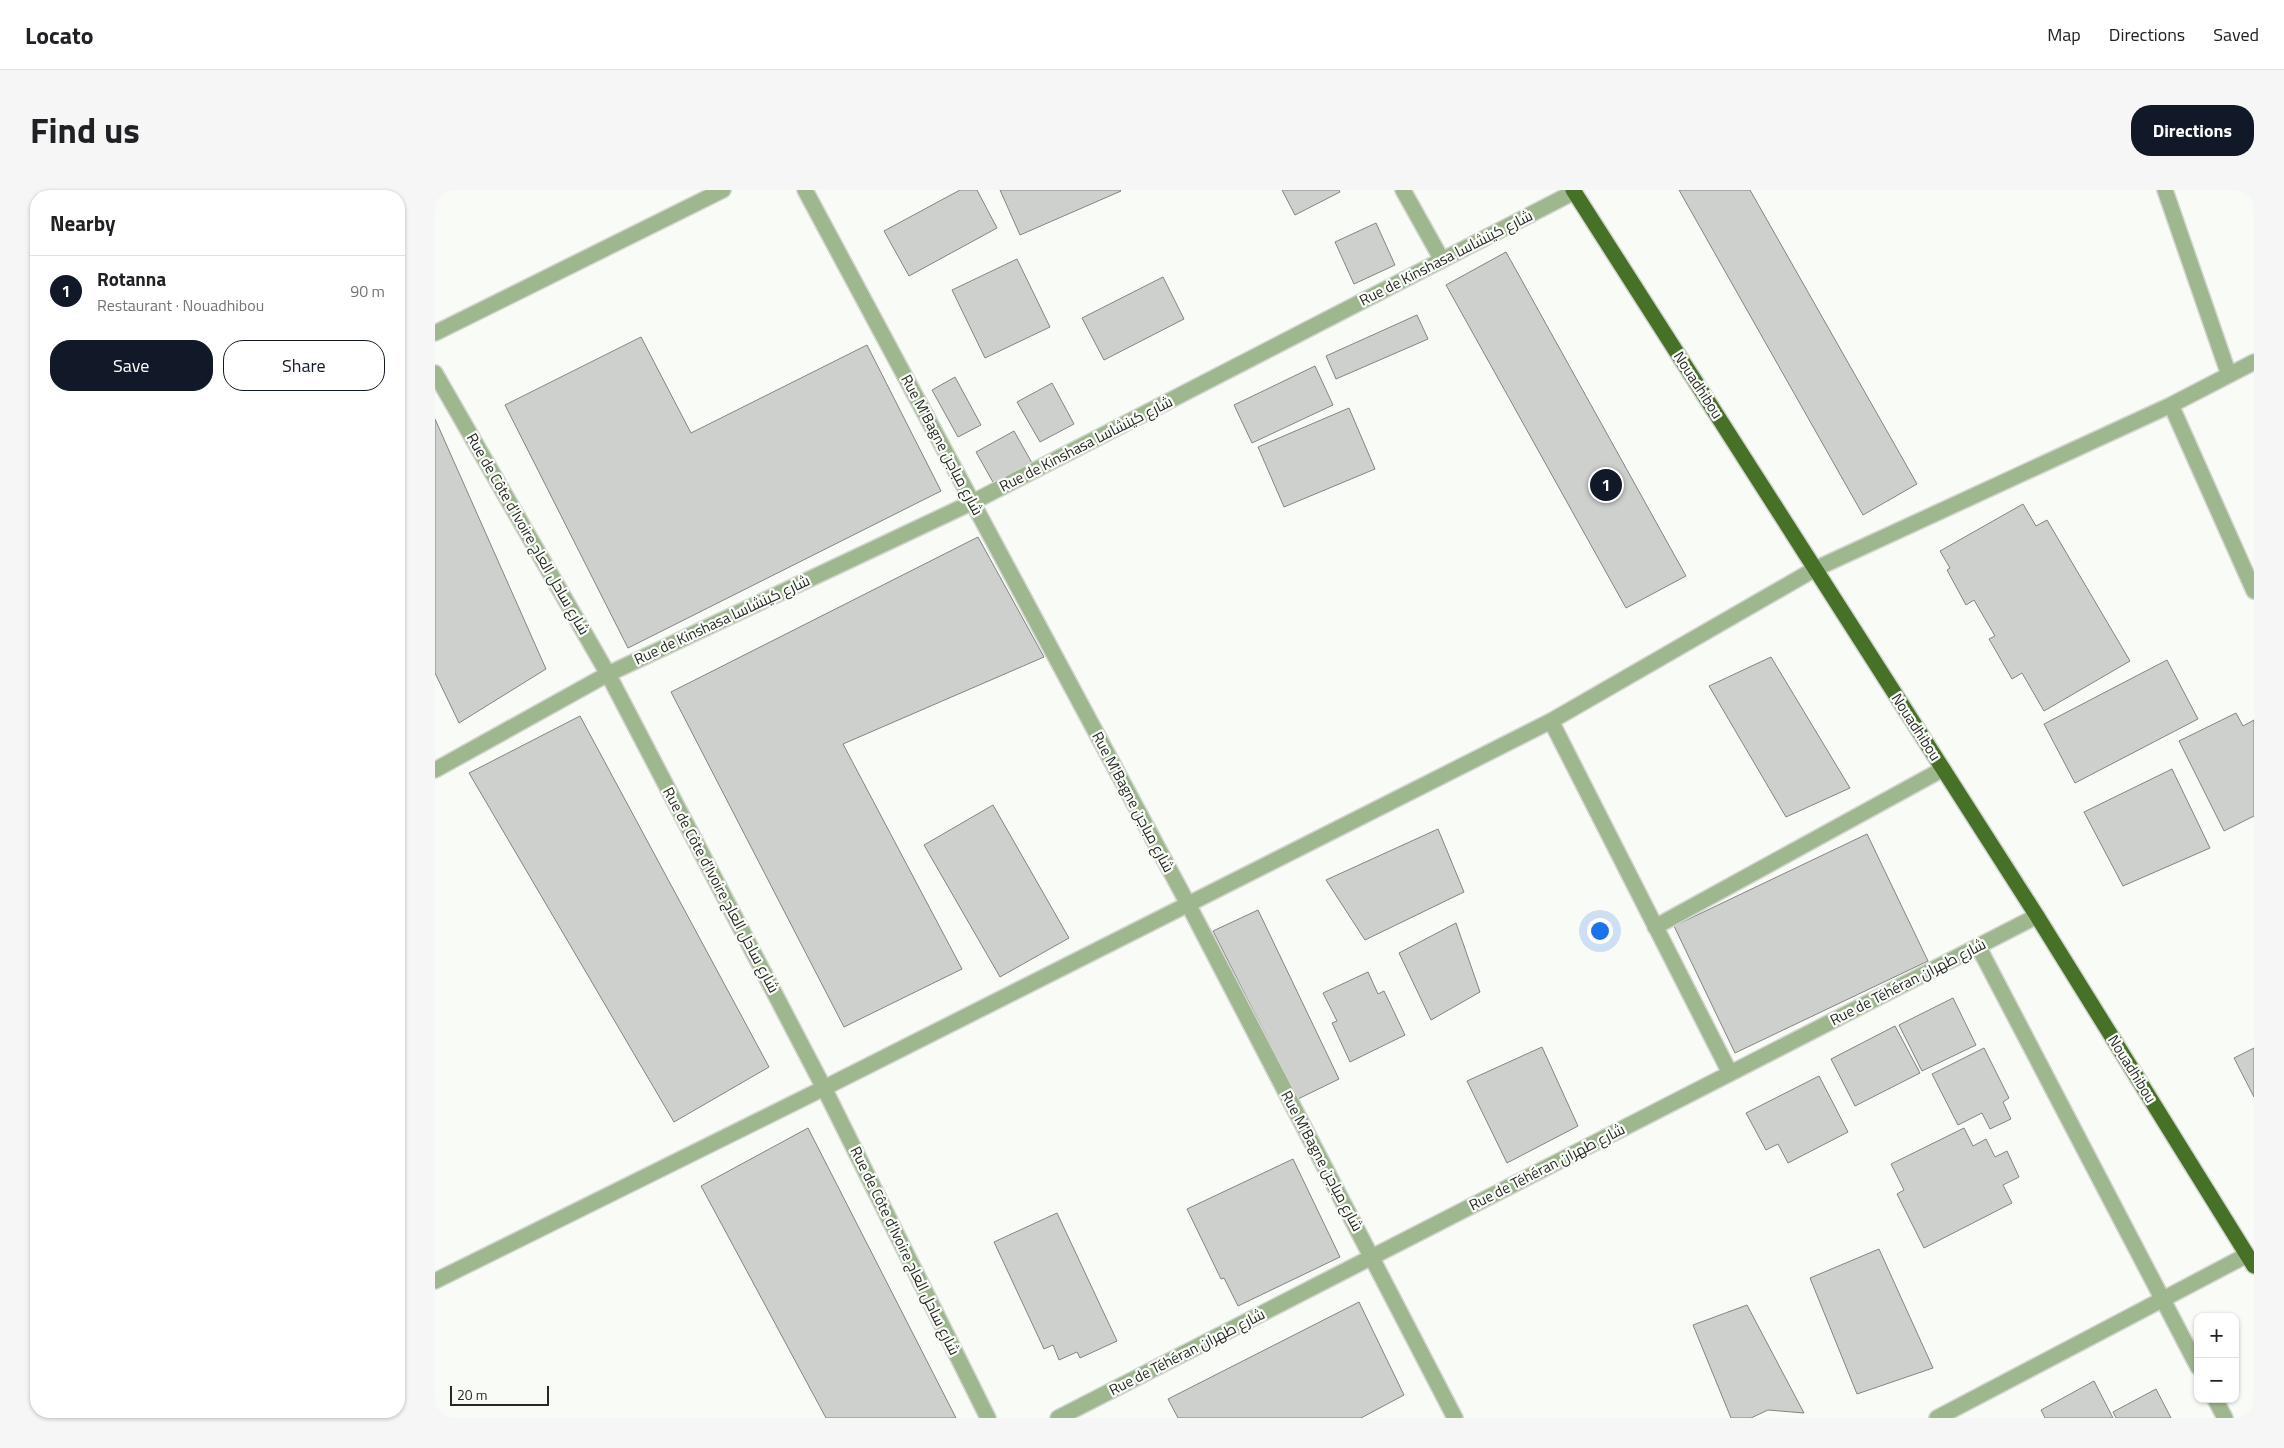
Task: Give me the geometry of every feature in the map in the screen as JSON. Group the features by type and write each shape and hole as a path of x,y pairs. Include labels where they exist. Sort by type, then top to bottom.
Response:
{"highway":[{"name":"Nouadhibou","path":"1573,191 2037,916 2250,1260"}],"street":[{"path":"435,333 723,190"},
{"name":"Rue M'Bagne شارع مباجن","path":"805,190 1188,904 1455,1418"},
{"path":"1403,190 1442,260"},
{"path":"2165,190 2229,375"},
{"name":"Rue de Kinshasa شارع كينشاسا","path":"435,770 608,674 973,502 1573,191"},
{"path":"435,1281 824,1088 1551,721 1815,569 2171,404 2254,362"},
{"name":"Rue de Côte d'Ivoire شارع ساحل العاج","path":"435,373 608,674 824,1088 988,1418"},
{"path":"2171,404 2254,591"},
{"path":"1551,721 1730,1074"},
{"path":"1655,927 1943,770"},
{"name":"Rue de Téhéran شارع طهران","path":"1058,1418 2037,916"},
{"path":"1978,946 2161,1300 2194,1360"},
{"path":"1937,1418 2161,1300 2250,1260"},
{"path":"2217,1403 2225,1418"}],"building":[{"path":"960,190 977,190 997,228 909,276 884,231"},
{"path":"1000,190 1120,190 1121,191 1020,235"},
{"path":"1282,190 1339,190 1340,192 1295,215"},
{"path":"1679,190 1750,190 1917,484 1863,515"},
{"path":"1376,223 1395,265 1354,284 1335,242"},
{"path":"1506,252 1686,576 1626,608 1446,285"},
{"path":"1017,259 1050,327 985,358 952,290"},
{"path":"1163,277 1184,319 1104,360 1082,318"},
{"path":"1417,315 1428,339 1336,379 1326,356"},
{"path":"641,337 691,433 867,345 941,491 628,648 505,405"},
{"path":"1315,366 1333,405 1252,443 1234,405"},
{"path":"955,377 981,425 958,437 932,390"},
{"path":"1052,383 1074,424 1040,442 1017,402"},
{"path":"1349,408 1375,469 1284,507 1258,447"},
{"path":"435,419 546,669 459,723 435,673"},
{"path":"1014,431 1032,463 994,484 976,452"},
{"path":"2023,504 2036,526 2047,520 2130,661 2044,711 2022,673 2012,679 1989,639 1995,636 1974,600 1966,605 1947,570 1950,568 1940,551"},
{"path":"978,537 1044,657 843,744 962,969 844,1027 671,692"},
{"path":"1771,657 1850,788 1786,817 1709,686"},
{"path":"2167,660 2198,719 2075,783 2044,724"},
{"path":"2236,713 2243,726 2254,720 2254,816 2224,831 2179,741"},
{"path":"580,716 769,1067 674,1122 469,773"},
{"path":"2172,769 2210,848 2123,886 2084,812"},
{"path":"993,805 1069,938 1000,977 924,845"},
{"path":"1438,829 1464,892 1365,940 1326,880"},
{"path":"1867,834 1928,961 1735,1053 1674,926"},
{"path":"1258,910 1339,1079 1298,1099 1213,931"},
{"path":"1456,923 1480,992 1431,1020 1399,953"},
{"path":"1368,972 1378,994 1384,991 1405,1035 1350,1062 1332,1023 1337,1021 1323,993"},
{"path":"1953,998 1976,1045 1922,1071 1899,1025"},
{"path":"1895,1026 1920,1073 1855,1106 1831,1059"},
{"path":"1542,1047 1578,1126 1507,1163 1467,1081"},
{"path":"1984,1048 2009,1098 2003,1102 2011,1119 1990,1129 1982,1113 1958,1125 1932,1074"},
{"path":"2254,1048 2254,1097 2234,1058"},
{"path":"1819,1076 1848,1132 1788,1163 1778,1144 1766,1150 1746,1113"},
{"path":"808,1128 956,1418 826,1418 701,1186"},
{"path":"1964,1128 1973,1146 1986,1139 1995,1157 2007,1151 2019,1177 2003,1185 2012,1203 1924,1248 1897,1194 1904,1190 1891,1164"},
{"path":"1293,1159 1340,1257 1238,1306 1224,1278 1221,1279 1187,1209"},
{"path":"1057,1213 1117,1341 1080,1358 1077,1352 1059,1360 1053,1345 1044,1349 994,1242"},
{"path":"1879,1249 1933,1368 1857,1394 1810,1278"},
{"path":"1359,1302 1404,1395 1361,1418 1178,1418 1168,1399"},
{"path":"1747,1305 1804,1413 1768,1410 1751,1418 1731,1418 1693,1325"},
{"path":"2094,1381 2113,1418 2045,1418 2041,1410"},
{"path":"2156,1389 2171,1418 2116,1418 2113,1412"}],"place":[{"name":"Rotanna","path":"1606,485"}]}
